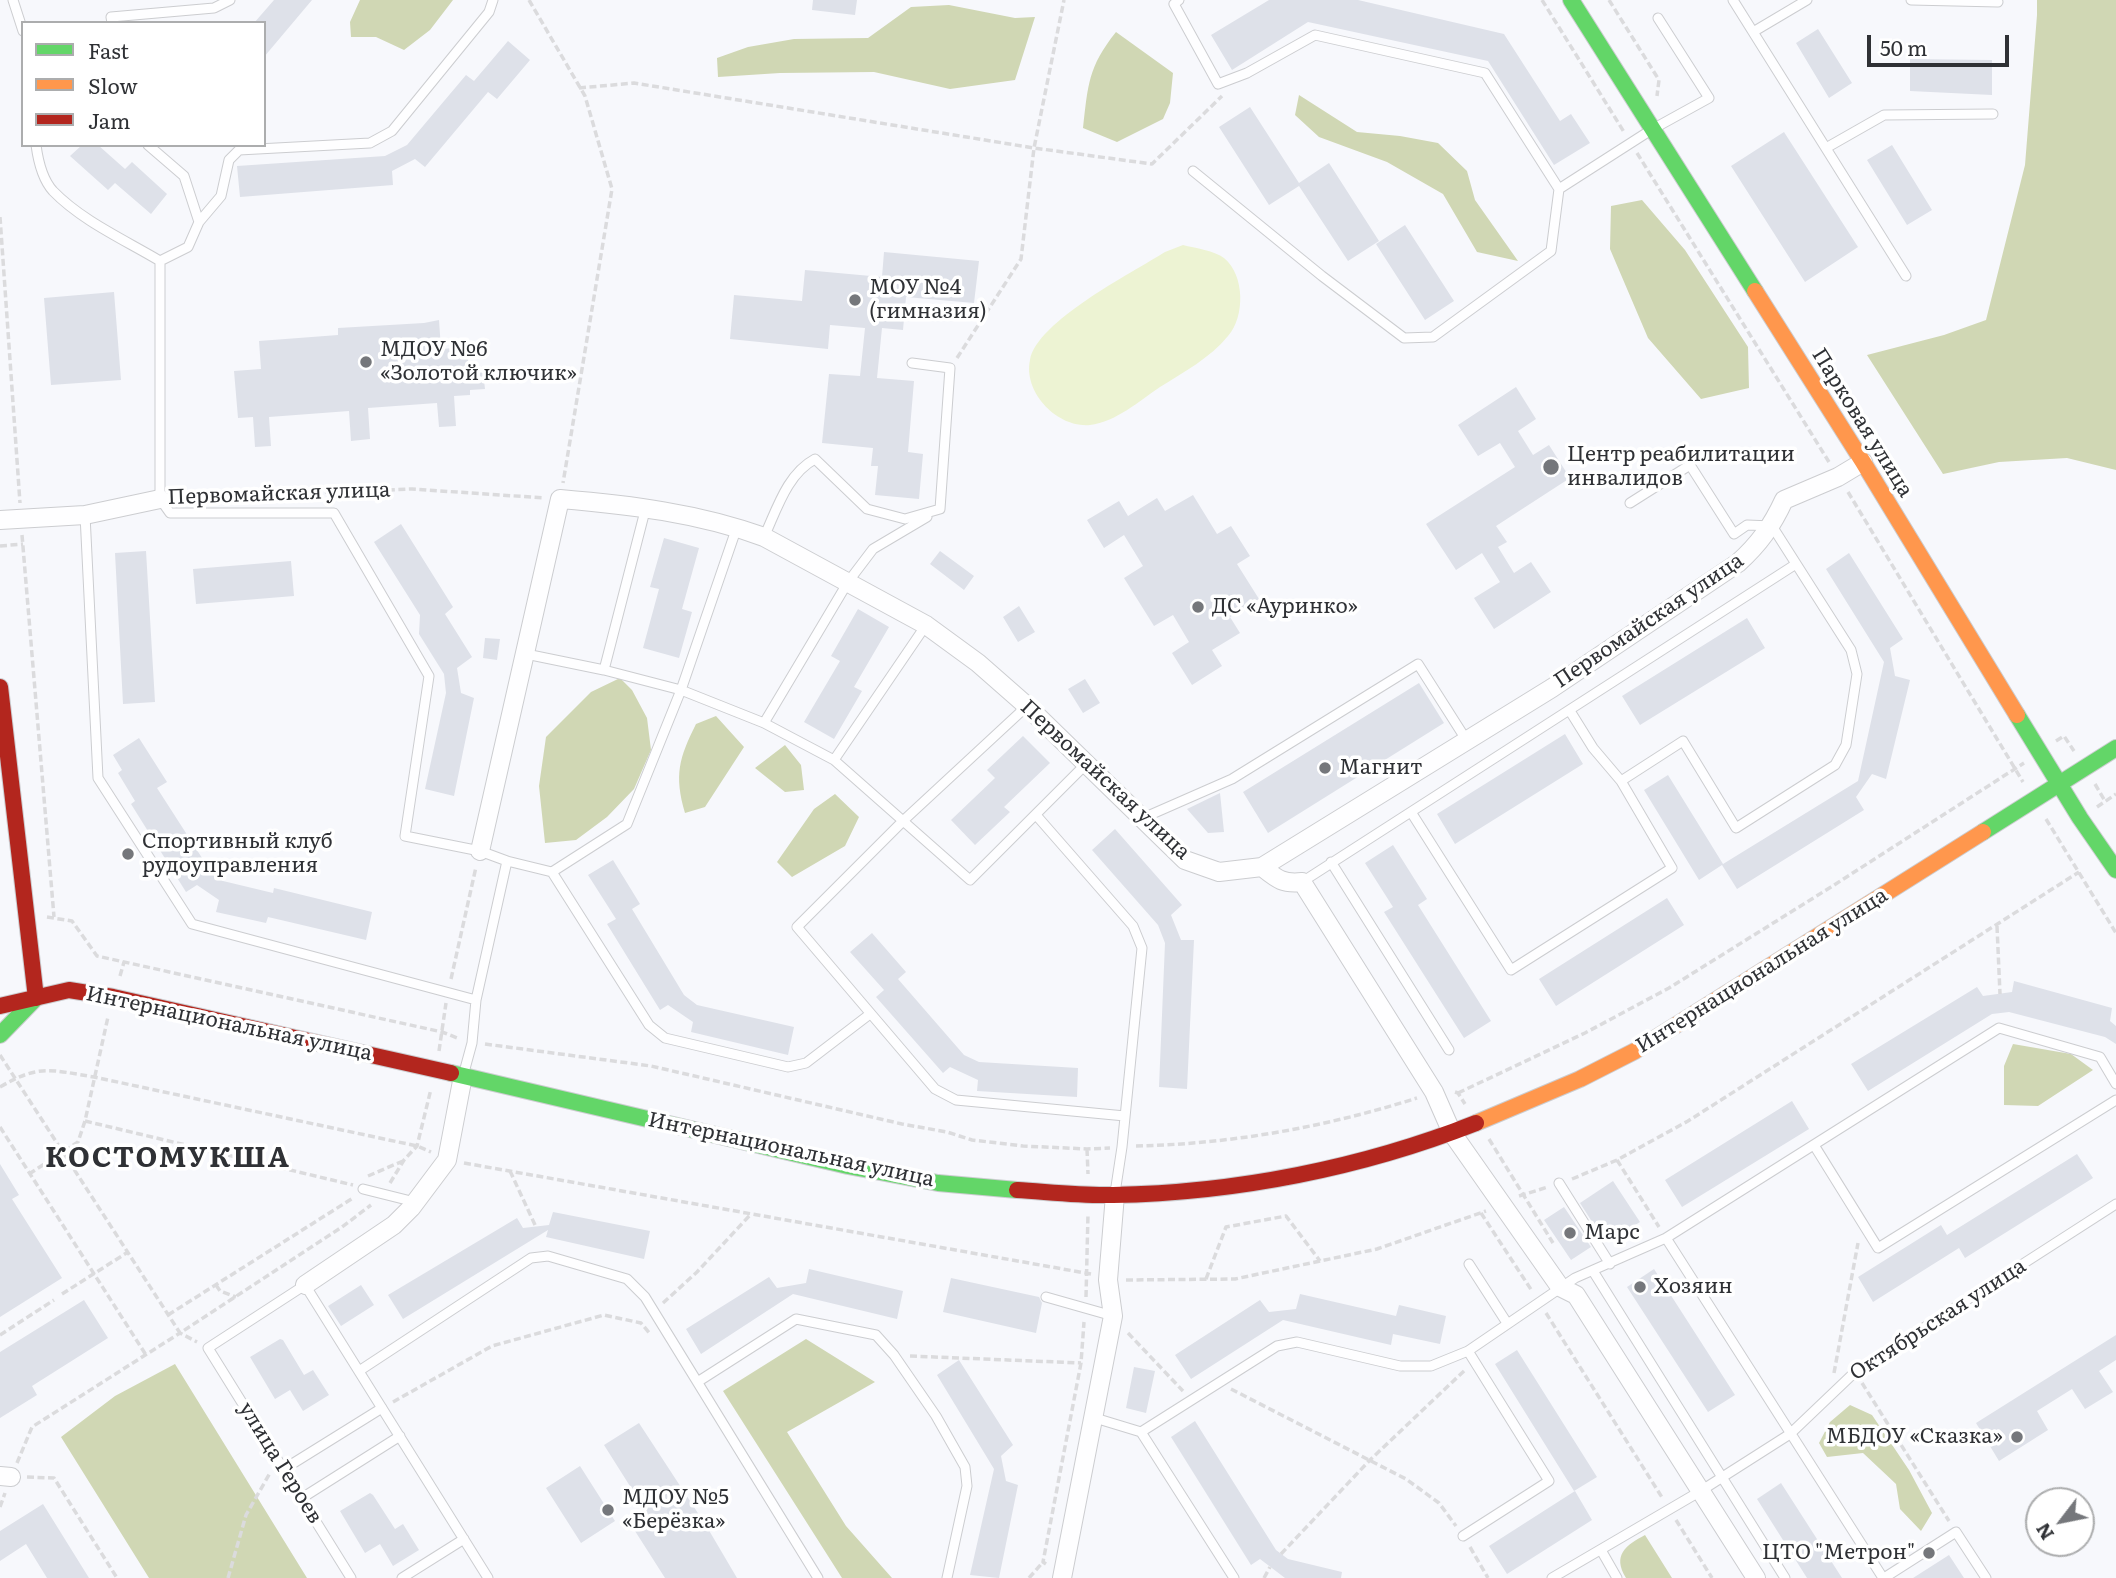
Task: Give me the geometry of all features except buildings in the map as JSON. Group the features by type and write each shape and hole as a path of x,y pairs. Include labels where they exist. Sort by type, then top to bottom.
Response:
{"main road":[{"name":"Парковая улица","path":"1571,0 1863,462 2059,784 2116,870"},
{"path":"0,687 6,796 36,998 0,1035"},
{"name":"Интернациональная улица","path":"0,1006 69,990 113,997 829,1162 923,1180 1010,1190 1115,1195 1231,1187 1356,1163 1452,1133 1572,1084 1635,1051 2116,748"}],"street":[{"name":"Первомайская улица","path":"560,499 646,507 737,527 764,537 926,625 978,663 1027,706 1185,860 1219,872 1262,867 1619,645 1738,563 1757,546 1772,526 1784,500 1838,477 1863,462"},
{"name":"Первомайская улица","path":"0,520 85,515 160,499"},
{"path":"480,851 560,499"},
{"path":"1262,867 1277,879 1289,883 1302,881 1434,1092 1452,1133 1560,1287 1576,1295 1756,1578"},
{"path":"305,1285 394,1225 447,1160 463,1076"},
{"path":"1063,1575 1113,1316 1108,1280 1115,1195"}],"lane":[{"path":"13,0 21,25"},
{"path":"112,21 111,17 214,8 230,0"},
{"path":"160,261 188,247 199,222 221,196 229,160 239,150 370,143 392,131 489,12 493,0"},
{"path":"1179,0 1174,4 1218,84 1247,73 1315,35 1485,73 1559,189 1551,251 1433,337 1404,338 1322,276 1193,171"},
{"path":"1733,0 1906,276"},
{"path":"1753,32 1807,0"},
{"path":"1911,0 1998,2"},
{"path":"1559,189 1651,130 1709,98 1658,18"},
{"path":"1826,148 1884,115 1993,114"},
{"path":"36,147 38,160 52,190 85,216 160,261"},
{"path":"150,147 184,176 199,222"},
{"path":"160,261 160,499 170,513 334,513 429,676 405,836 480,851 552,872 649,1026 665,1038 788,1067 806,1063 870,1014"},
{"path":"912,363 950,368 940,509"},
{"path":"764,537 786,489 801,466 815,459 867,509 905,520 940,509"},
{"path":"1621,781 1683,741 1736,828 1835,765 1846,745 1857,674 1851,650 1772,526 1747,525 1734,534 1690,465 1630,503"},
{"path":"604,670 646,507"},
{"path":"764,723 848,582 873,549 940,509"},
{"path":"85,515 98,778 192,925 476,1000"},
{"path":"552,872 627,824 681,691 737,527"},
{"name":"Первомайская улица","path":"1302,881 1796,564"},
{"path":"834,761 926,625"},
{"path":"526,654 604,670 681,691 764,723 834,761 970,880 1087,763"},
{"path":"1143,818 1232,779 1418,664 1466,741"},
{"path":"1027,706 904,820 797,927 935,1089 956,1100 1125,1116"},
{"path":"1411,812 1511,970 1672,868 1621,781 1593,748 1570,711"},
{"path":"1036,815 1133,926 1142,948 1115,1195"},
{"path":"463,1076 471,1043 476,1000 507,861"},
{"path":"1331,862 1449,1050"},
{"path":"1141,1432 1277,1346 1297,1342 1400,1366 1431,1366 1468,1351 1560,1287 1666,1238 1998,1028 2100,1057 2116,1084"},
{"path":"1814,1144 1878,1248 2116,1100"},
{"path":"1559,1183 1610,1264"},
{"path":"361,1185 415,1202"},
{"name":"Октябрьская улица","path":"1552,1578 1699,1492 1790,1434 1855,1372 2116,1204"},
{"path":"1666,1238 1883,1578 1956,1532 1986,1578"},
{"path":"359,1371 531,1258 548,1256 626,1279 645,1297 699,1381 818,1578"},
{"path":"1469,1264 1507,1323"},
{"path":"1593,1272 1785,1578"},
{"path":"208,1348 305,1285 488,1578"},
{"path":"1046,1297 1113,1316"},
{"path":"699,1381 796,1319 876,1335 894,1355 936,1416 965,1466 967,1486 947,1578"},
{"name":"улица Героев","path":"208,1348 351,1578"},
{"path":"1463,1535 1549,1481 1468,1351"},
{"path":"284,1469 382,1408"},
{"path":"1095,1419 1141,1432 1234,1578"},
{"path":"302,1498 400,1436"},
{"path":"402,1578 464,1539"},
{"path":"1601,1550 1618,1578"}],"path":[{"path":"529,0 585,96 611,189 560,499"},
{"path":"950,368 1021,258 1034,148 1064,0"},
{"path":"579,88 634,83 1034,148 1153,164 1247,73"},
{"path":"0,217 21,519 54,917 72,921 97,956 124,961"},
{"name":"Первомайская улица","path":"160,499 412,489 560,499"},
{"path":"0,546 23,544"},
{"path":"1556,1246 1458,1093 1585,1033 1669,988 2014,769"},
{"path":"1108,1280 1235,1279 1377,1248 1481,1213 1523,1194 1618,1160 1688,1121 2079,872"},
{"path":"1997,925 2000,994"},
{"path":"0,1055 180,1333 208,1348"},
{"path":"0,1087 31,1071 47,1070 94,1077 417,1146 447,1160 1088,1273 1081,1363 1043,1562 1029,1578"},
{"path":"29,1174 78,1142 94,1077"},
{"path":"85,1121 361,1185 404,1160"},
{"path":"0,1127 146,1355"},
{"path":"117,1578 54,1478 6,1476 32,1427 342,1227 374,1202 417,1146"},
{"path":"1618,1160 1666,1238"},
{"path":"510,1171 536,1227"},
{"path":"168,1315 354,1197"},
{"path":"1481,1213 1712,1578"},
{"path":"641,1323 697,1272 752,1214"},
{"path":"1206,1279 1226,1227 1286,1216 1320,1261"},
{"path":"1829,1396 1862,1222"},
{"path":"62,1294 128,1252"},
{"path":"216,1285 220,1291 236,1297"},
{"path":"0,1335 54,1300"},
{"path":"382,1408 492,1346 604,1315 641,1323 658,1344"},
{"path":"1113,1316 1192,1400"},
{"path":"894,1355 1081,1363"},
{"path":"1282,1554 1370,1460 1474,1361"},
{"path":"1855,1372 1956,1532"},
{"path":"1219,1383 1406,1479 1439,1503 1463,1535 1488,1578"},
{"path":"229,1578 246,1515 278,1459"},
{"path":"1043,1562 1063,1575"},
{"path":"1264,1578 1270,1567"}],"green space":[{"path":"360,0 453,0 430,30 404,50 376,37 351,37 350,22"},
{"path":"2037,0 2116,0 2116,470 2067,458 1999,462 1943,474 1867,355 1944,335 1986,320 2025,165"},
{"path":"949,5 1015,18 1035,17 1015,80 950,89 874,72 718,77 717,58 748,47 794,39 868,38 911,7"},
{"path":"1116,32 1173,73 1170,103 1163,119 1117,142 1083,128 1091,77 1100,56"},
{"path":"1299,95 1357,132 1438,143 1467,171 1475,200 1518,261 1477,252 1443,194 1387,162 1319,137 1295,115"},
{"path":"1642,200 1685,250 1748,347 1749,388 1701,399 1648,338 1610,249 1611,206"},
{"path":"1183,245 1224,258 1236,275 1240,307 1234,328 1228,336 1196,364 1109,420 1090,425 1078,424 1066,421 1045,406 1037,395 1029,372 1036,345 1067,314 1088,299 1165,252"},
{"path":"620,678 632,690 647,718 651,750 634,789 607,817 576,840 545,843 539,786 546,737 591,692"},
{"path":"716,716 744,747 705,807 685,813 679,777 682,757 696,724"},
{"path":"785,745 801,765 804,790 785,792 755,768"},
{"path":"835,794 859,817 845,846 792,877 777,862 814,809"},
{"path":"2013,1044 2071,1054 2093,1070 2038,1106 2004,1105 2004,1066"},
{"path":"806,1339 875,1382 787,1432 846,1526 892,1578 842,1578 723,1391"},
{"path":"175,1364 307,1578 149,1578 61,1437 115,1396"},
{"path":"1850,1405 1872,1415 1909,1470 1932,1513 1921,1531 1900,1509 1896,1484 1863,1453 1827,1457 1819,1443 1830,1422"},
{"path":"1645,1535 1672,1578 1626,1578 1620,1563 1623,1552"}],"traffic: fast":[{"path":"1571,0 1755,291"},
{"path":"2017,715 2080,818 2116,870"},
{"path":"1983,832 2116,748"},
{"path":"0,1035 36,998"},
{"path":"451,1073 848,1166 938,1183 1017,1190"}],"traffic: slow":[{"path":"1755,291 2017,715"},
{"path":"1476,1123 1580,1079 1635,1051 1983,832"}],"traffic: jam":[{"path":"0,687 36,998"},
{"path":"0,1006 69,990 113,997 451,1073"},
{"path":"1017,1190 1113,1195 1251,1183 1343,1165 1433,1139 1476,1123"}],"place":[{"name":"МОУ №4 (гимназия)","path":"855,300"},
{"name":"МДОУ №6 «Золотой ключик»","path":"366,362"},
{"name":"Центр реабилитации инвалидов","path":"1551,467"},
{"name":"ДС «Ауринко»","path":"1198,607"},
{"name":"Магнит","path":"1325,768"},
{"name":"Спортивный клуб рудоуправления","path":"128,854"},
{"name":"Марс","path":"1570,1233"},
{"name":"Хозяин","path":"1640,1287"},
{"name":"МБДОУ «Сказка»","path":"2017,1437"},
{"name":"МДОУ №5 «Берёзка»","path":"608,1510"},
{"name":"ЦТО \"Метрон\"","path":"1929,1553"}],"district":[{"name":"КОСТОМУКША","path":"168,1159"}]}
